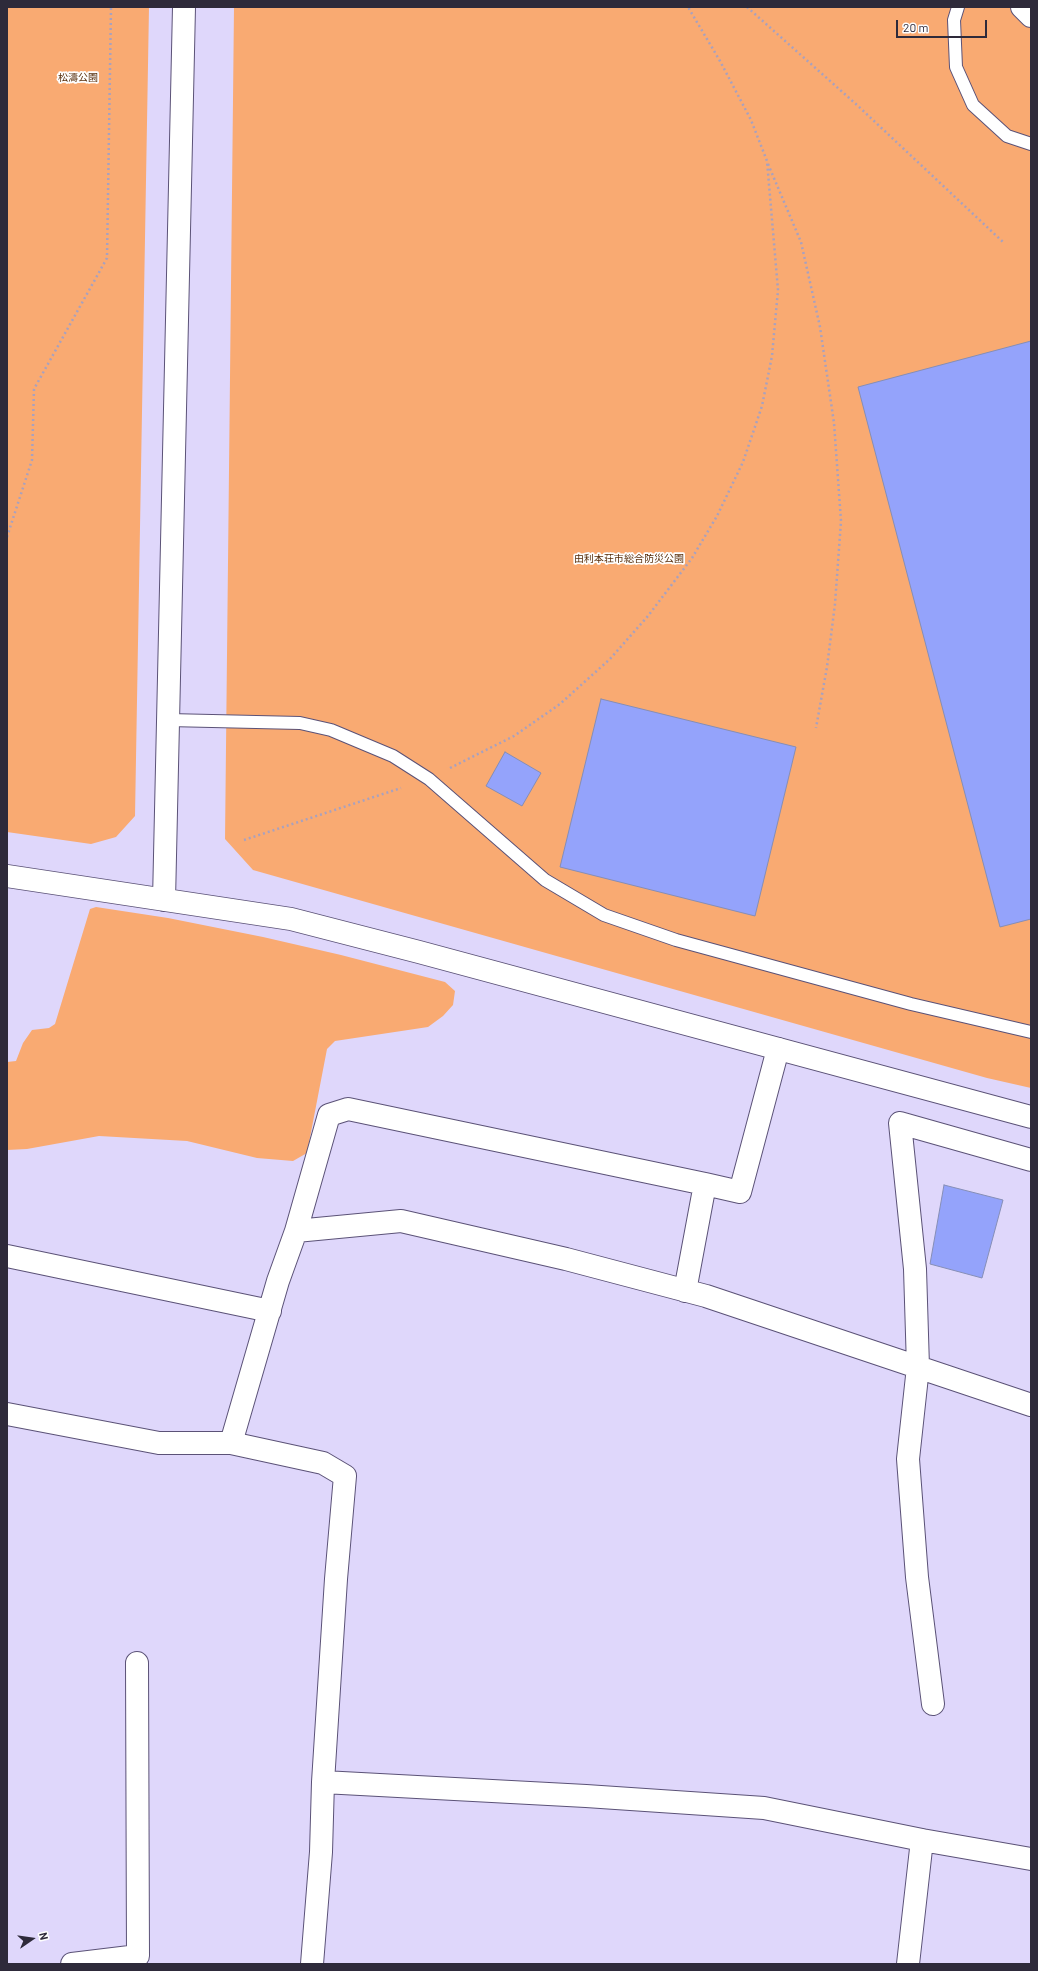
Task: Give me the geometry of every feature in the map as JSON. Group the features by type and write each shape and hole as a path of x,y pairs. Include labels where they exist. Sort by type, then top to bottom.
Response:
{"street":[{"path":"164,900 184,7"},
{"path":"1022,7 1031,16"},
{"path":"7,876 291,919 1031,1117"},
{"path":"231,1443 270,1310 296,1231 329,1115 348,1109 740,1192 778,1049"},
{"path":"933,1704 917,1577 908,1459 918,1367 915,1268 900,1123 1031,1160"},
{"path":"685,1291 705,1184"},
{"path":"296,1231 401,1221 566,1259 706,1296 1031,1405"},
{"path":"7,1256 270,1310"},
{"path":"7,1414 159,1443 231,1443 323,1463 345,1476 336,1579 323,1782 322,1852 312,1964"},
{"path":"72,1964 138,1956 137,1663"},
{"path":"323,1782 586,1796 764,1808 922,1840 1031,1859"},
{"path":"908,1964 922,1840"}],"lane":[{"path":"958,7 954,20 956,67 973,105 1007,136 1031,144"},
{"path":"168,720 279,722 306,724 331,730 393,756 429,779 545,880 604,915 676,940 911,1004 1031,1032"}],"path":[{"path":"7,537 32,460 34,389 107,258 111,7"},
{"path":"688,7 727,74 751,120 801,242 820,327 834,423 841,521 835,604 827,668 816,728"},
{"path":"748,7 857,105 1003,242"},
{"path":"244,840 429,779 514,736 566,699 610,658 648,616 692,558 717,516 743,462 762,406 772,356 778,290 767,161"}],"green space":[{"name":"松濤公園","path":"7,7 149,7 135,816 116,837 91,844 7,832"},
{"name":"由利本荘市総合防災公園","path":"234,7 1031,7 1031,1088 987,1078 253,870 225,839"},
{"path":"96,907 168,918 263,937 341,955 445,982 455,991 453,1005 443,1016 428,1027 335,1041 327,1049 307,1153 293,1161 257,1158 187,1141 99,1136 27,1149 7,1150 7,1062 16,1061 23,1043 32,1030 49,1028 55,1024 90,909"}],"building":[{"path":"1031,341 1031,919 1000,927 858,387"},
{"path":"601,699 796,747 755,916 560,867"},
{"path":"505,752 541,773 522,806 486,786"},
{"path":"944,1185 1003,1200 982,1278 930,1264"}]}
